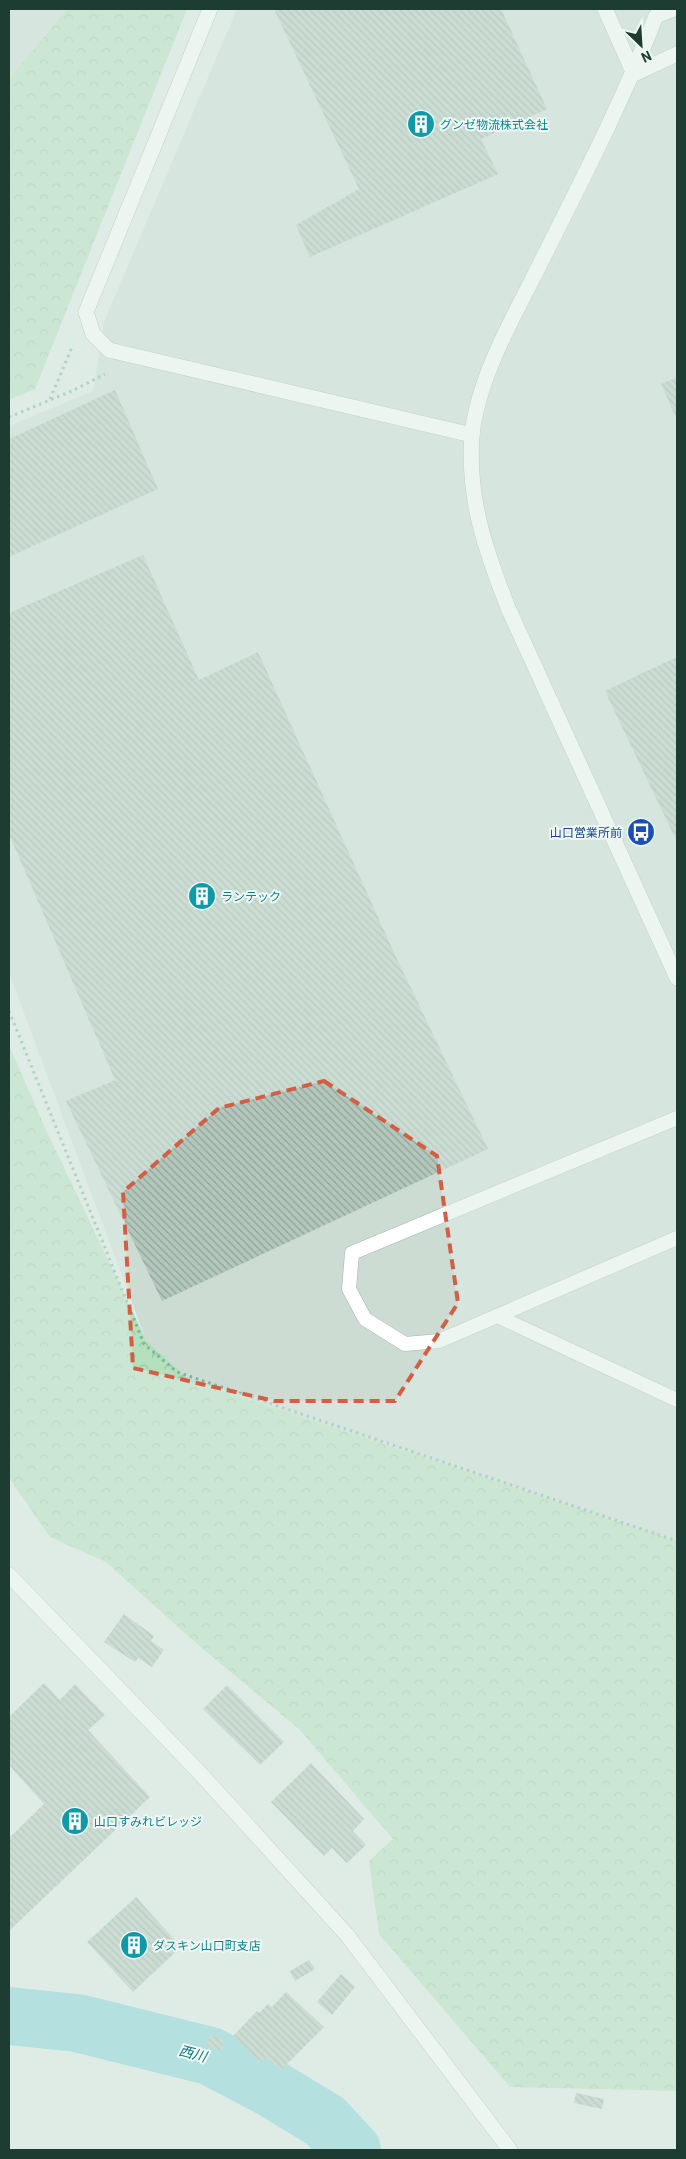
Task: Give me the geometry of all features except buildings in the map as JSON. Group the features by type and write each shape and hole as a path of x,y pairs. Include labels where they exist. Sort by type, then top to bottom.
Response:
{"street":[{"path":"210,9 86,312 93,334 109,350 472,436"},
{"path":"606,9 634,74"},
{"path":"674,9 654,12 634,74 492,367 477,405 472,436 472,481 477,520 492,568 509,610 677,978"},
{"path":"634,74 677,54"},
{"path":"9,1575 199,1772 347,1935 510,2150"}],"lane":[{"path":"677,1118 352,1253 349,1288 365,1319 405,1344 439,1341 677,1238"},
{"path":"497,1316 677,1400"}],"path":[{"path":"50,400 86,312"},
{"path":"9,417 50,400 139,357"},
{"path":"9,1011 144,1344 177,1372 677,1541"}],"highlighted area":[{"path":"324,1081 437,1156 458,1303 395,1401 274,1401 133,1368 123,1192 219,1108"}],"shaded area":[{"path":"9,9 67,9 9,79"},
{"path":"237,9 677,9 677,1541 190,1380 146,1340 9,973 9,426 93,391 104,322"}],"green space":[{"path":"67,9 187,9 35,389 9,400 9,79"},
{"path":"9,1045 42,1121 146,1340 190,1380 677,1541 677,2091 510,2087 379,1934 369,1861 393,1839 299,1729 197,1644 106,1562 50,1537 9,1478"}],"waterway":[{"name":"西川","path":"9,2016 77,2023 210,2056 269,2087 325,2121 352,2150"}],"place":[{"name":"グンゼ物流株式会社","path":"421,124"},
{"name":"山口営業所前","path":"641,832"},
{"name":"ランテック","path":"202,896"},
{"name":"山口すみれビレッジ","path":"75,1821"},
{"name":"ダスキン山口町支店","path":"134,1945"}]}
